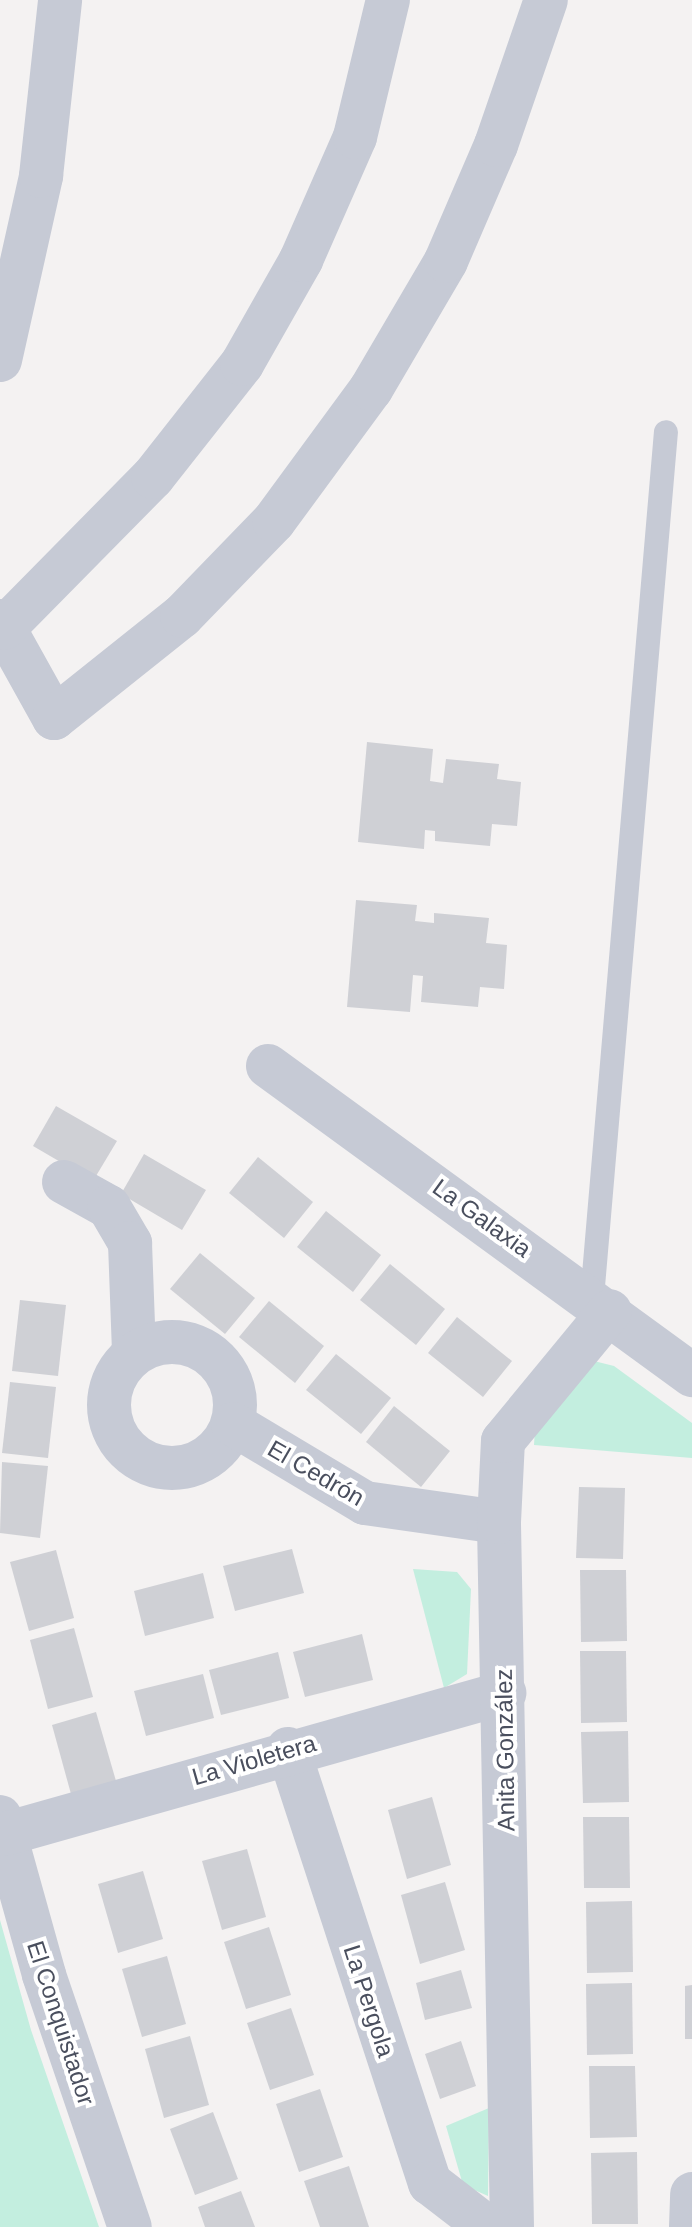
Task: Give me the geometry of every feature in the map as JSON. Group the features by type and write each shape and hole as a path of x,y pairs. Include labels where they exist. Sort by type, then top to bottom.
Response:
{"street":[{"path":"0,360 41,176 60,0"},
{"path":"388,0 355,137 301,260 242,364 153,477 2,625 54,718 182,616 274,521 371,389 446,261 496,145 546,0"},
{"name":"La Galaxia","path":"268,1066 601,1304 692,1375"},
{"path":"64,1182 109,1207 130,1243 134,1354"},
{"name":"Anita González","path":"512,2227 499,1522 503,1441 601,1304"},
{"path":"175,1341 214,1358 232,1386 233,1424 213,1454 193,1465 155,1467 136,1457 120,1441 109,1412 119,1370 134,1354 175,1341"},
{"name":"El Cedrón","path":"233,1424 365,1503 499,1522"},
{"name":"La Violetera","path":"2,1825 504,1693"},
{"name":"La Pergola","path":"288,1749 430,2183 487,2227"},
{"name":"El Conquistador","path":"2,1825 44,1975 130,2227"},
{"path":"691,2227 692,2194"}],"lane":[{"path":"601,1304 666,432"}],"green space":[{"path":"594,1361 614,1366 692,1423 692,1458 534,1445 535,1429"},
{"path":"413,1569 457,1572 471,1589 467,1674 444,1688"},
{"path":"0,1920 31,2030 99,2227 0,2227"},
{"path":"489,2108 488,2196 463,2185 446,2126"}],"building":[{"path":"367,742 433,749 430,781 443,783 446,759 499,764 497,779 521,782 517,826 492,824 490,846 435,841 435,831 425,830 424,849 358,842"},
{"path":"356,900 417,905 415,921 434,923 434,913 489,918 486,943 507,945 504,989 480,987 478,1007 421,1002 423,976 413,975 410,1012 347,1007"},
{"path":"56,1106 117,1141 93,1181 33,1146"},
{"path":"144,1154 206,1190 182,1230 121,1194"},
{"path":"258,1157 313,1202 284,1238 229,1193"},
{"path":"326,1211 381,1255 353,1292 297,1247"},
{"path":"200,1253 255,1298 225,1334 170,1289"},
{"path":"390,1264 445,1309 416,1345 360,1300"},
{"path":"20,1300 66,1305 58,1376 12,1371"},
{"path":"269,1301 324,1346 295,1383 239,1337"},
{"path":"457,1317 512,1361 483,1397 428,1353"},
{"path":"336,1354 391,1398 361,1434 306,1390"},
{"path":"10,1382 56,1387 48,1458 2,1453"},
{"path":"394,1406 450,1451 421,1487 366,1442"},
{"path":"2,1462 48,1466 40,1538 0,1533"},
{"path":"579,1487 625,1488 623,1559 576,1558"},
{"path":"292,1549 304,1593 235,1611 223,1566"},
{"path":"56,1550 74,1618 29,1631 10,1562"},
{"path":"580,1570 626,1570 627,1641 581,1642"},
{"path":"203,1573 214,1618 145,1636 134,1591"},
{"path":"74,1628 93,1697 48,1709 30,1640"},
{"path":"362,1634 373,1680 305,1697 293,1652"},
{"path":"580,1651 626,1651 627,1722 581,1723"},
{"path":"278,1652 289,1698 221,1715 209,1670"},
{"path":"203,1674 214,1718 146,1736 134,1691"},
{"path":"96,1712 116,1781 71,1794 52,1725"},
{"path":"628,1731 629,1802 583,1803 581,1732"},
{"path":"432,1797 451,1865 407,1879 388,1810"},
{"path":"583,1817 629,1817 630,1888 584,1888"},
{"path":"247,1849 266,1917 222,1930 202,1861"},
{"path":"143,1871 163,1939 118,1953 98,1884"},
{"path":"445,1882 465,1950 420,1964 401,1895"},
{"path":"632,1901 633,1972 587,1973 586,1902"},
{"path":"269,1927 291,1995 246,2009 224,1942"},
{"path":"167,1956 186,2024 142,2037 122,1969"},
{"path":"461,1970 472,2008 425,2020 416,1983"},
{"path":"632,1983 633,2054 587,2055 586,1984"},
{"path":"692,1985 692,2039 685,2039 685,1986"},
{"path":"291,2008 314,2075 270,2090 247,2023"},
{"path":"190,2036 209,2105 164,2118 145,2049"},
{"path":"461,2041 476,2086 440,2099 425,2054"},
{"path":"589,2066 635,2066 637,2137 590,2138"},
{"path":"320,2089 343,2157 299,2172 276,2104"},
{"path":"213,2112 238,2179 195,2195 170,2129"},
{"path":"637,2152 638,2224 592,2224 591,2153"},
{"path":"349,2166 369,2227 320,2227 304,2181"},
{"path":"241,2191 255,2227 205,2227 198,2207"}]}
